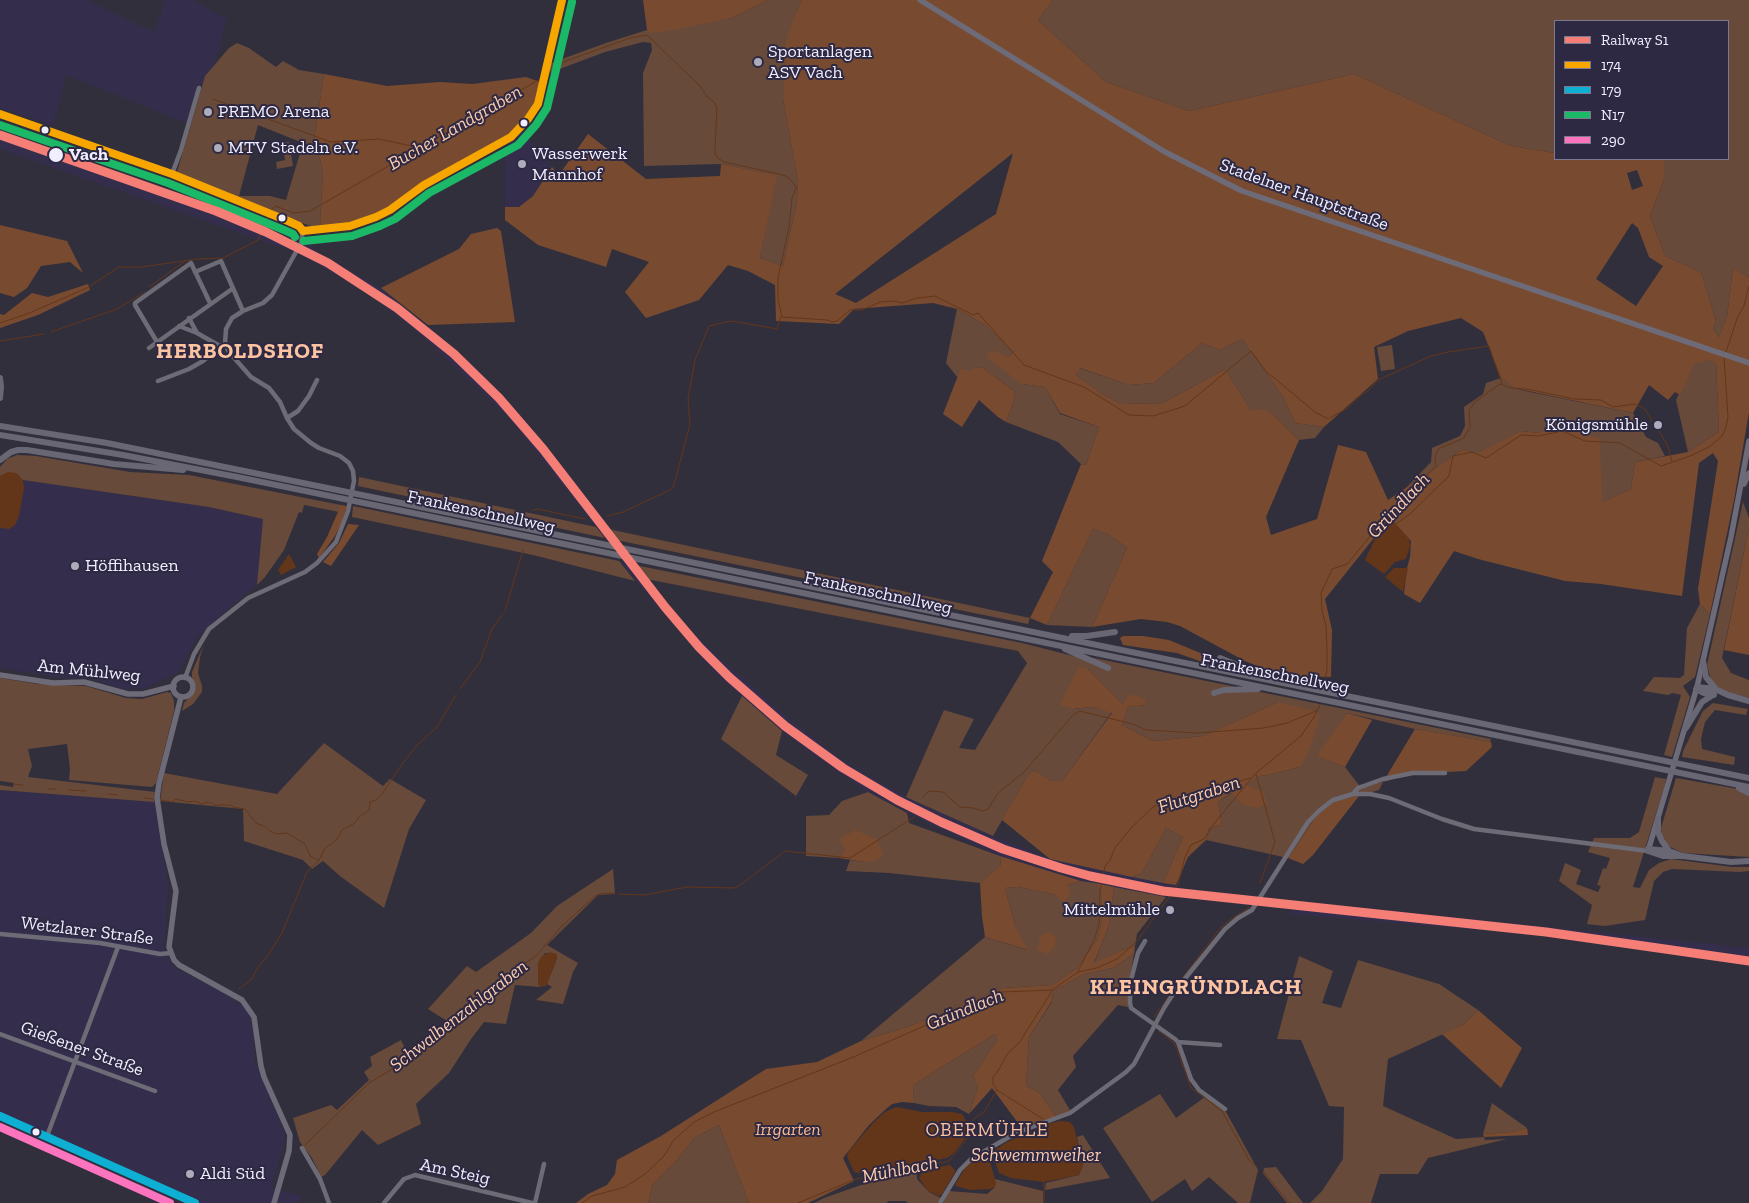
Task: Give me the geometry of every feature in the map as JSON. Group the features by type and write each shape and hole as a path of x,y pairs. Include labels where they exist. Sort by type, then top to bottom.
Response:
{"highway":[{"path":"0,378 0,398"},
{"name":"Frankenschnellweg","path":"0,426 106,443 361,494 1749,777"},
{"name":"Frankenschnellweg","path":"0,435 123,454 1749,787"},
{"path":"0,460 10,452 28,450 143,468 202,470"},
{"path":"1056,636 1087,636 1115,632"},
{"path":"1050,643 1108,668"},
{"path":"1220,658 1277,681"},
{"path":"1703,661 1706,676 1714,692"},
{"path":"1214,693 1271,688"},
{"path":"1697,688 1749,701"},
{"path":"1686,728 1702,702 1714,692"},
{"path":"1726,782 1749,793"},
{"path":"1658,819 1658,832 1669,851"},
{"path":"1648,850 1669,851 1683,856"},
{"path":"1648,850 1663,856 1683,856 1731,862 1749,861"}],"main road":[{"name":"Stadelner Hauptstraße","path":"920,0 1148,142 1221,181 1263,200 1749,363"},
{"path":"1648,850 1697,688 1722,579 1749,441"},
{"path":"1739,496 1749,473"},
{"name":"Am Mühlweg","path":"0,675 45,682 84,682 128,694 143,694 174,686"},
{"path":"185,678 191,682 192,691 188,696 181,697 176,694 174,686 178,679 185,678"},
{"path":"181,697 159,782 157,798 164,844 176,891 169,947 179,965 228,991 247,1005 256,1024 264,1077 290,1135 289,1151 274,1203"},
{"path":"0,1116 195,1203"}],"street":[{"path":"303,231 350,226 376,217 390,210 424,185 511,137 528,120 538,104 544,85 562,0"},
{"path":"172,174 199,88"},
{"path":"0,114 172,174 277,216 299,226 303,231 303,239 272,294 263,303 243,311 232,318 228,323 223,345 189,370 158,381"},
{"path":"195,272 221,261 243,311"},
{"path":"157,342 134,305 135,303 191,263 210,303"},
{"path":"149,348 232,288"},
{"path":"190,318 197,333"},
{"path":"179,326 223,345 251,377 269,388 280,402 294,429 319,448 340,456 350,463 354,481 346,519 336,542 317,563 297,576 248,598 209,629 194,654 185,678"},
{"path":"287,418 298,411 310,396 316,380"},
{"path":"1353,794 1358,788 1384,779 1413,773 1445,773"},
{"path":"940,1203 960,1170 971,1159 1016,1133 1070,1113 1134,1064 1175,991 1225,929 1238,918 1252,910 1308,822 1333,800 1353,794 1370,794 1389,798 1442,819 1474,829 1648,850"},
{"name":"Wetzlarer Straße","path":"0,934 100,943 160,954 171,953"},
{"path":"1145,941 1138,952 1130,984 1130,1003 1132,1008 1178,1042 1191,1079 1199,1090 1225,1109"},
{"path":"47,1136 118,947"},
{"name":"Gießener Straße","path":"0,1034 155,1091"},
{"path":"1178,1042 1220,1045"},
{"path":"302,1148 320,1179 329,1203"},
{"path":"533,1203 544,1164"},
{"name":"Am Steig","path":"384,1203 404,1179 415,1175 533,1203"}],"shaded area":[{"path":"0,0 88,0 154,32 166,0 194,0 227,20 213,68 205,76 192,125 66,75 53,125 0,108"},
{"path":"768,0 802,0 795,14 783,99 798,182 797,201 783,266 760,258 776,175 721,164 644,166 643,73 652,50 651,43 643,42 605,52 549,73 551,63 606,43 647,30 649,32 732,18"},
{"path":"1053,0 1749,0 1749,276 1733,268 1727,317 1719,337 1713,329 1716,321 1701,272 1665,256 1650,216 1664,179 1664,160 1729,160 1729,20 1554,20 1554,153 1511,146 1354,74 1189,111 1106,82 1038,20"},
{"path":"237,43 249,48 276,67 283,61 299,70 324,74 314,140 323,170 320,226 311,226 296,221 177,172 205,76 229,48","holes":["258,125 303,143 286,200 270,196 239,196"]},
{"path":"521,131 552,167 533,196 519,207 505,207 505,143"},
{"path":"0,132 36,143 179,195 262,227 301,246 306,240 324,257 381,288 470,362 499,392 538,437 616,540 605,538 518,429 496,405 413,328 379,302 334,273 297,253 0,149"},
{"path":"289,142 293,166 277,169 276,162 285,160 282,143"},
{"path":"957,309 985,325 1013,352 1009,357 1022,384 1045,387 1060,414 1099,427 1086,465 1081,464 1058,442 1006,422 1015,397 1014,391 983,368 977,367 968,372 962,368 958,378 946,363"},
{"path":"1242,339 1283,397 1295,423 1324,427 1315,438 1299,440 1268,410 1251,410 1225,369 1161,404 1119,403 1076,375 1079,368 1129,385 1154,383 1202,343 1220,350"},
{"path":"1392,345 1395,369 1381,371 1377,347"},
{"path":"1710,359 1716,363 1719,432 1688,452 1676,400 1695,362"},
{"path":"1501,378 1514,388 1525,391 1633,413 1646,437 1658,443 1665,456 1635,462 1631,489 1602,502 1555,423 1539,433 1520,431 1476,455 1463,449 1406,488 1431,462 1432,448 1460,436 1465,426 1464,407 1483,394 1486,383"},
{"path":"17,455 36,456 130,472 189,475 341,505 339,512 304,505 302,513 299,512 284,550 257,585 263,519 209,507 23,480 16,473 0,476 0,467 7,459"},
{"path":"16,473 23,480 209,507 263,519 257,585 196,638 179,672 145,688 123,689 89,678 62,678 0,668 0,476"},
{"path":"359,477 596,527 605,538 358,486"},
{"path":"1743,502 1749,518 1749,527 1722,658 1731,673 1749,680 1749,698 1724,691 1712,684 1707,665"},
{"path":"353,506 619,561 635,581 533,555 352,517"},
{"path":"608,529 1030,618 1028,624 616,540"},
{"path":"1093,529 1108,534 1127,548 1092,627 1047,625"},
{"path":"619,561 635,565 686,626 721,659 789,719 848,764 906,797 1050,859 1176,885 1166,897 1081,881 1000,856 938,828 868,792 782,731 714,672"},
{"path":"635,565 1022,643 1077,657 1094,658 1491,739 1490,742 1415,729 1347,713 1318,756 1345,767 1359,785 1383,782 1379,790 1359,796 1318,814 1288,858 1206,840 1209,828 1222,825 1218,802 1232,793 1243,805 1247,785 1259,776 1300,767 1278,702 1203,736 1153,741 1122,725 1128,707 1145,705 1123,704 1088,669 1073,709 1092,707 1112,712 1062,781 1051,781 1035,770 1028,775 993,836 906,797 944,710 974,719 959,748 975,750 1027,663 1018,651 646,579"},
{"path":"1700,604 1710,614 1695,677 1683,686 1690,697 1672,757 1664,755 1681,695 1643,691 1654,677 1680,678 1684,675 1687,628"},
{"path":"204,644 198,673 202,692 193,704 182,711 184,703 195,691 196,687 192,672"},
{"path":"0,678 38,684 86,686 126,698 142,699 167,692 171,693 174,701 174,711 156,783 152,787 69,780 70,769 67,744 28,749 32,766 28,777 155,792 154,802 0,790 0,785 13,787 14,783 0,781"},
{"path":"742,696 782,731 776,755 808,775 796,796 721,739"},
{"path":"1713,703 1748,709 1746,715 1715,710 1705,722 1701,739 1702,749 1735,757 1734,765 1682,757 1683,751 1703,711"},
{"path":"324,743 383,786 390,779 426,800 409,829 384,908 340,876 323,861 312,869 303,860 244,841 243,809 160,801 164,773 277,794"},
{"path":"1655,777 1666,779 1665,785 1633,887 1640,888 1649,870 1659,863 1671,859 1732,867 1749,867 1749,871 1672,869 1663,872 1654,881 1645,920 1605,926 1587,924 1592,905 1559,881 1565,863 1581,870 1576,884 1598,892 1601,886 1597,885 1603,868 1606,869 1610,858 1588,852 1594,838 1630,838 1639,832"},
{"path":"1676,778 1749,791 1749,857 1683,853 1668,846 1662,835 1661,828"},
{"path":"0,790 154,802 168,885 164,949 173,967 229,996 246,1009 253,1029 254,1059 285,1134 284,1144 271,1187 301,1196 299,1203 203,1203 185,1197 0,1112"},
{"path":"868,792 907,813 909,823 1000,856 1001,865 980,883 889,873 846,871 850,860 865,862 845,849 839,858 806,856 806,816 829,815 842,801"},
{"path":"1166,828 1183,837 1163,883 1132,877 1142,873"},
{"path":"613,869 615,894 598,895 547,945 578,963 573,972 563,1004 536,1000 552,987 547,984 557,958 556,954 545,953 538,963 538,983 540,987 515,985 506,1024 484,1022 449,1073 416,1104 421,1124 378,1145 362,1130 325,1175 321,1177 312,1158 300,1142 293,1118 331,1105 337,1110 369,1080 364,1072 372,1066 370,1057 401,1040 410,1059 447,1021 428,1009 467,966 476,972 531,933 557,906"},
{"path":"1081,881 1095,883 1102,893 1102,921 1097,940 1077,968 1052,985 1003,988 907,1027 861,1041 985,937 1027,950 1015,925 1005,888 1018,887 1053,894 1064,901 1067,885"},
{"path":"1114,887 1166,897 1137,934 1135,946 1094,964 1109,925"},
{"path":"1295,901 1749,948 1749,966 1519,933 1289,914"},
{"path":"1134,954 1128,1007 1118,1005 1073,1056 1076,1067 1058,1090 1071,1112 1056,1117 1039,1092 1026,1086 1029,1037 1052,1002 1053,991 1084,974 1113,968"},
{"path":"1299,956 1333,971 1322,1003 1341,1008 1358,960 1439,984 1478,1010 1463,1025 1388,1059 1383,1106 1456,1139 1484,1137 1485,1140 1507,1139 1428,1158 1418,1174 1380,1174 1371,1203 1310,1203 1322,1191 1343,1159 1344,1107 1329,1106 1301,1040 1277,1039"},
{"path":"995,1034 997,1040 973,1076 978,1087 969,1114 956,1107 929,1106 914,1103 913,1085"},
{"path":"1160,1094 1176,1118 1205,1097 1226,1112 1258,1170 1250,1203 1238,1203 1209,1177 1192,1191 1185,1179 1152,1202 1103,1128"},
{"path":"1492,1103 1527,1128 1511,1132 1483,1134"},
{"path":"719,1125 749,1203 648,1203 653,1184 678,1159 694,1138"},
{"path":"1083,1135 1110,1178 1045,1190 1046,1183 1079,1175 1083,1165 1077,1137"},
{"path":"1276,1167 1303,1203 1287,1203 1263,1173 1264,1168"},
{"path":"917,1170 917,1179 929,1192 941,1198 937,1203 888,1201 887,1203 814,1203 884,1177"},
{"path":"995,1179 1043,1191 1043,1203 943,1203 949,1191 987,1194 995,1187"}],"green space":[{"path":"643,0 768,0 732,18 658,33 647,30"},
{"path":"802,0 1053,0 1038,20 1106,82 1189,111 1354,74 1511,146 1554,153 1554,160 1664,160 1664,179 1650,216 1665,256 1701,272 1716,321 1713,329 1719,337 1727,317 1733,268 1749,276 1749,412 1734,500 1710,614 1700,604 1698,589 1718,461 1713,453 1699,463 1682,596 1601,584 1565,581 1454,551 1420,603 1404,594 1411,541 1390,518 1325,599 1332,630 1331,677 1301,676 1270,671 1245,661 1180,626 1167,622 1141,619 1092,627 1127,548 1108,534 1093,529 1047,625 1030,618 1053,572 1042,561 1081,464 1086,465 1099,427 1060,413 1045,387 1022,384 987,358 990,350 1009,357 1013,352 985,325 957,309 933,303 854,309 839,324 776,321 775,285 748,271 728,265 699,300 646,318 625,292 649,262 612,249 606,267 538,245 505,220 505,207 519,207 533,196 552,167 559,175 588,134 646,179 720,176 721,164 777,175 760,258 783,266 797,201 798,182 783,99 786,43 795,14","holes":["1013,153 996,214 856,303 835,294","1637,170 1643,186 1632,190 1627,173","1632,223 1638,228 1649,257 1663,266 1636,306 1596,279","1461,318 1483,332 1501,378 1514,388 1633,413 1649,385 1668,400 1675,392 1680,395 1695,363 1710,360 1716,363 1719,432 1688,452 1635,462 1631,489 1602,502 1600,439 1555,423 1539,433 1520,431 1476,454 1463,449 1388,500 1366,452 1338,445 1317,519 1271,535 1266,517 1299,440 1268,410 1251,410 1225,369 1161,404 1119,403 1076,375 1080,368 1129,385 1154,383 1202,343 1220,350 1242,339 1283,397 1295,423 1324,427 1378,379 1374,347 1408,331"]},
{"path":"324,74 387,86 440,82 472,84 526,77 540,82 533,110 521,131 514,138 432,181 394,207 349,227 320,226 323,170 314,140"},
{"path":"0,225 67,241 83,273 70,262 41,266 27,288 14,297 0,293"},
{"path":"497,228 501,231 515,322 428,325 381,288 459,249 471,234"},
{"path":"88,284 90,290 38,315 0,328 0,314 4,315 32,293 48,297"},
{"path":"977,367 983,368 1014,391 1015,397 1006,422 979,400 962,427 943,414 961,368 968,371"},
{"path":"341,505 347,506 342,522 335,536 319,558 317,554 327,537"},
{"path":"348,524 359,525 331,566 323,562 339,543"},
{"path":"1749,527 1749,655 1724,650"},
{"path":"1123,636 1143,636 1169,640 1210,657 1208,664 1177,653 1123,645 1120,638"},
{"path":"1079,667 1088,669 1123,704 1130,694 1145,699 1145,705 1128,707 1122,725 1153,741 1203,736 1278,702 1312,710 1320,715 1310,748 1300,767 1259,776 1247,785 1263,792 1267,803 1258,808 1243,805 1231,793 1218,802 1222,825 1209,828 1206,840 1188,857 1176,885 1163,883 1183,837 1166,828 1142,873 1132,877 1050,859 1002,820 1028,775 1035,770 1051,781 1062,781 1112,713 1092,707 1073,709 1060,705"},
{"path":"1347,713 1372,720 1345,767 1317,756"},
{"path":"1415,729 1491,742 1492,747 1466,771 1409,774 1383,782"},
{"path":"1359,796 1313,855 1303,864 1288,858 1318,814 1336,801"},
{"path":"855,830 877,839 883,855 874,861 865,862 839,858 845,849 840,839"},
{"path":"1000,856 1081,881 1067,885 1071,894 1064,902 1053,894 1018,887 1005,888 1015,925 1028,950 985,937 980,883 1001,865"},
{"name":"Irrgarten","path":"1095,883 1114,887 1109,925 1094,963 1135,946 1134,954 1113,968 1084,974 1053,991 1052,1001 1029,1037 1026,1086 1039,1092 1056,1117 1021,1127 992,1088 969,1114 978,1087 973,1076 997,1040 995,1034 913,1085 914,1103 902,1102 892,1104 886,1109 869,1125 843,1158 854,1181 808,1203 749,1203 719,1125 694,1138 678,1159 653,1184 648,1203 576,1203 588,1194 607,1185 615,1174 617,1160 661,1136 766,1069 817,1062 861,1041 907,1027 1003,988 1052,985 1077,968 1097,940 1102,921 1102,893"},
{"path":"1049,932 1056,937 1055,947 1047,954 1037,950 1040,937"},
{"path":"1478,1010 1522,1048 1501,1088 1442,1034 1463,1025"},
{"path":"1527,1128 1528,1135 1484,1137 1483,1134 1511,1132"}],"water":[{"path":"8,472 16,473 23,480 24,488 19,516 15,525 9,529 0,528 0,476"},
{"path":"1391,521 1409,539 1410,546 1406,559 1395,562 1384,574 1365,560 1375,539"},
{"path":"289,554 296,567 281,575 278,570"},
{"path":"1394,568 1408,568 1403,592 1385,577"},
{"path":"549,952 557,954 557,958 546,986 540,987 538,983 538,963 541,957"},
{"path":"896,1107 922,1112 962,1114 967,1123 964,1140 953,1154 947,1158 913,1166 859,1173 854,1172 847,1156 849,1151 873,1123 885,1112"},
{"name":"Schwemmweiher","path":"1060,1121 1070,1122 1074,1127 1083,1165 1079,1175 1044,1182 1011,1178 999,1173 992,1152 1007,1142"},
{"path":"985,1153 990,1162 996,1183 995,1187 970,1190 956,1186 955,1184 968,1164"},
{"path":"950,1165 955,1172 942,1194 939,1196 928,1191 919,1178 922,1172 927,1169"}],"waterway":[{"name":"Bucher Landgraben","path":"547,74 563,62 630,38 647,35 714,102 717,108 715,154 718,158 724,162 786,176 793,182 796,188 792,198 789,227 778,278 778,299 782,317 833,322 850,310 862,310 880,302 895,301 902,303 917,298 935,296 973,315 978,313 1024,365 1084,387 1129,415 1153,416 1185,406 1251,351 1268,374 1315,412 1328,419 1348,408 1378,380 1431,356 1448,352 1489,346 1502,384"},
{"name":"Bucher Landgraben","path":"0,323 27,314 87,288 119,267 141,267 198,259 223,258 258,240 272,209 276,206 293,213 310,211 542,78"},
{"path":"213,99 331,142 379,139 421,148"},
{"path":"149,287 185,261"},
{"name":"Gründlach","path":"1726,352 1738,316 1744,306 1749,286"},
{"path":"51,332 117,309 145,292"},
{"path":"607,516 623,512 672,489 690,424 688,399 695,360 709,326 730,321 777,329 781,317"},
{"path":"0,341 44,334"},
{"name":"Gründlach","path":"1396,524 1410,514 1449,476 1453,456 1472,452 1486,458 1521,435 1539,436 1562,431 1585,441 1620,443 1661,466 1709,447 1722,436 1728,417 1724,358"},
{"name":"Gründlach","path":"1324,685 1327,669 1327,648 1321,593 1332,569 1347,564 1383,521 1436,466 1435,457 1438,449 1464,438 1470,427 1469,410 1476,401 1500,384 1511,388 1527,389 1575,399 1601,400 1613,407 1635,404 1645,409 1652,421"},
{"name":"Gründlach","path":"1658,430 1667,444 1672,461"},
{"path":"532,511 537,509 585,519"},
{"path":"505,611 523,550"},
{"path":"460,689 480,662 492,629 503,614"},
{"path":"239,989 251,980 282,933 307,872 319,860 325,848 337,839 342,830 355,823 358,818 369,810 370,802 376,800 382,794 418,744 436,728 456,695"},
{"name":"Gründlach","path":"582,1203 592,1196 625,1187 645,1174 664,1156 673,1141 694,1122 714,1112 851,1058 1002,992 1052,990 1078,972 1097,968 1117,959 1137,941 1178,885 1185,857 1191,845 1204,839 1216,821 1256,773 1301,736 1320,705"},
{"name":"Schwalbenzahlgraben","path":"923,797 929,791 943,792 960,807 982,811 988,809 998,793 1024,772 1074,714 1080,711 1133,724 1146,730 1197,733 1264,728 1287,723 1316,711"},
{"path":"1256,774 1275,842 1260,883"},
{"name":"Flutgraben","path":"1078,971 1094,940 1099,924 1100,891 1105,866 1115,848 1131,828 1153,807 1172,799 1186,799 1250,778"},
{"path":"13,784 23,785"},
{"path":"48,789 56,789"},
{"path":"69,790 86,791"},
{"path":"108,794 117,795"},
{"path":"144,798 153,799"},
{"path":"161,800 172,802 176,799 188,802 195,801 202,804 207,802 214,805 231,805 245,809 256,823 277,834 287,833 305,844 310,856 318,860"},
{"name":"Schwalbenzahlgraben","path":"619,894 645,895 687,887 733,888 739,886 785,851 850,858 914,817"},
{"name":"Schwalbenzahlgraben","path":"305,1145 369,1083 412,1057 449,1020 509,973 535,957 562,926 594,897 599,894 614,893"},
{"path":"1181,980 1220,928 1250,907"},
{"name":"Mühlbach","path":"798,1203 856,1179 949,1161 966,1140 969,1125 984,1112 997,1090 993,1084 993,1077 1008,1053 1019,1043 1052,991"},
{"path":"1163,1005 1171,993"},
{"path":"1154,1017 1160,1008"},
{"path":"1159,1031 1175,1044 1191,1088 1222,1111 1249,1160 1257,1167"},
{"path":"997,1090 1043,1119"},
{"path":"990,1162 996,1159"},
{"path":"1263,1171 1289,1203"},
{"path":"1044,1182 1044,1203"}],"rail line":[{"name":"S1","path":"0,135 216,211 266,232 328,263 397,308 454,354 499,398 543,449 665,607 699,647 729,677 785,726 843,768 897,800 941,822 1003,849 1061,868 1163,891 1546,932 1749,961"}],"transit line":[{"name":"174","path":"303,231 350,226 376,217 390,210 424,185 511,137 528,119 538,104 562,0"},
{"name":"N17","path":"304,241 352,236 380,226 395,219 429,193 518,145 536,125 547,108 572,2"},
{"name":"174","path":"0,114 172,174 288,221 299,226 303,231"},
{"name":"N17","path":"0,125 168,183 284,230 295,237"},
{"name":"179","path":"0,1116 195,1203"},
{"name":"290","path":"0,1127 170,1203"}],"place":[{"name":"Sportanlagen ASV Vach","path":"758,62"},
{"name":"PREMO Arena","path":"208,112"},
{"name":"MTV Stadeln e.V.","path":"218,148"},
{"name":"Vach","path":"56,155"},
{"name":"Wasserwerk Mannhof","path":"522,164"},
{"name":"Königsmühle","path":"1658,425"},
{"name":"Höffihausen","path":"75,566"},
{"name":"Mittelmühle","path":"1170,910"},
{"name":"Aldi Süd","path":"190,1174"}],"district":[{"name":"HERBOLDSHOF","path":"240,352"},
{"name":"KLEINGRÜNDLACH","path":"1196,988"},
{"name":"OBERMÜHLE","path":"987,1131"}]}
